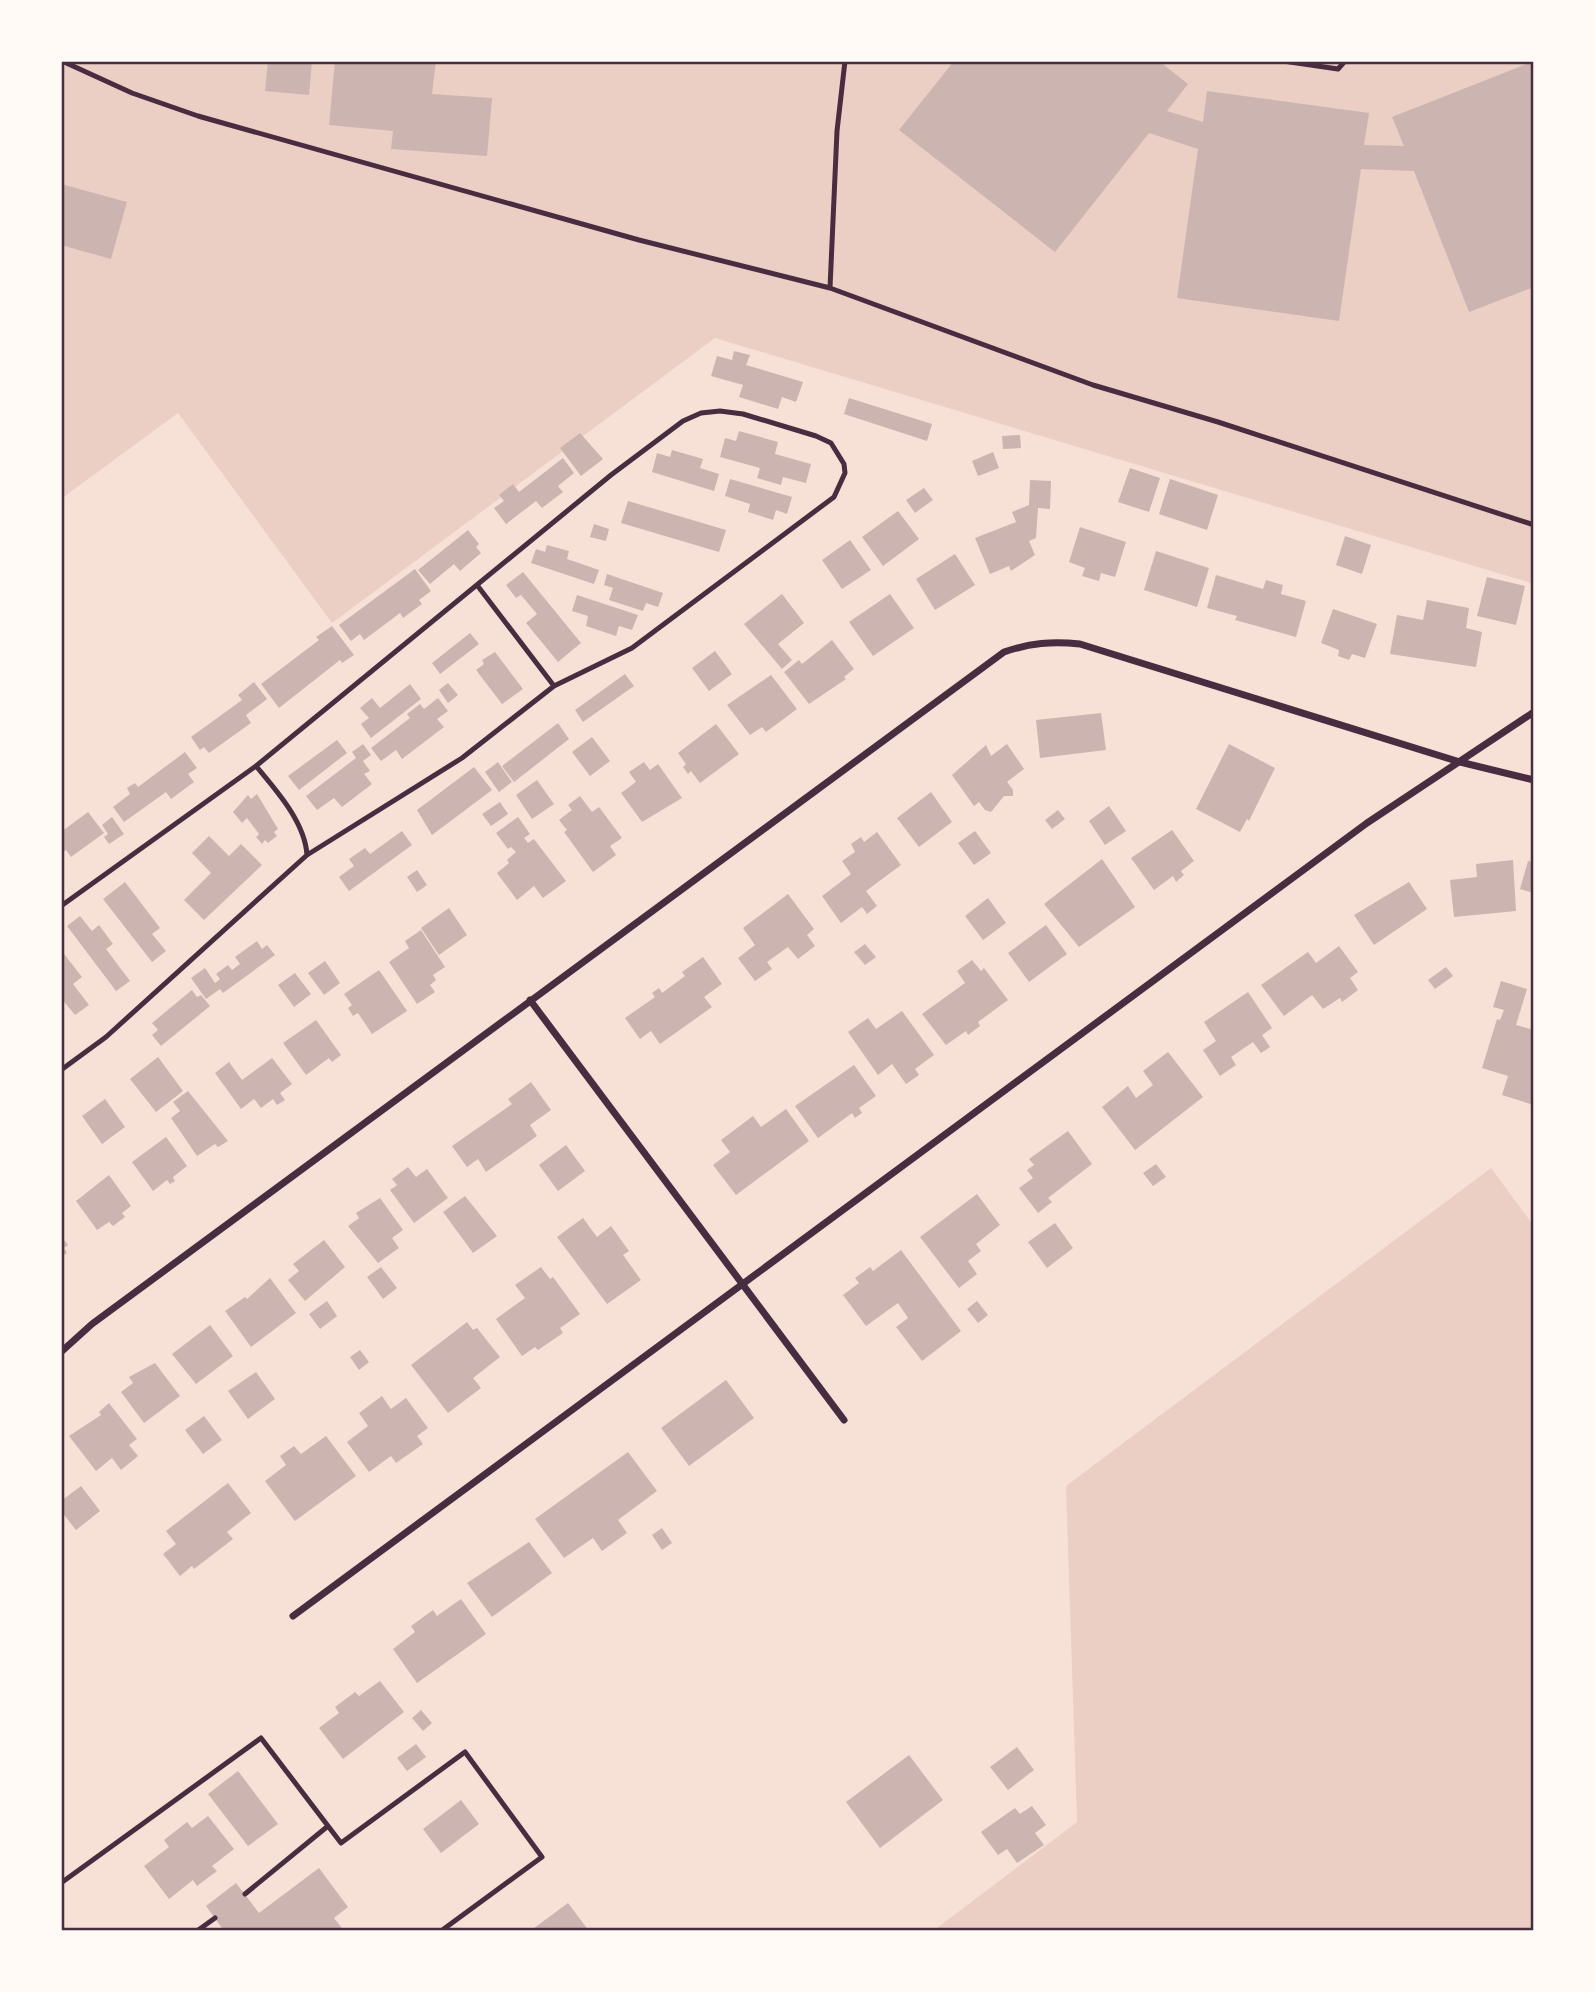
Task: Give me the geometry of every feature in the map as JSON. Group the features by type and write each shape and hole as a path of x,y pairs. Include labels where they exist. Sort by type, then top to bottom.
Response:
{"street":[{"path":"61,1352 92,1324 987,663 1026,645 1054,641 1080,643 1460,762 1534,780"},
{"path":"293,1616 1367,823 1534,712"},
{"path":"530,1000 844,1420"}],"lane":[{"path":"62,61 132,93 198,116 639,240 830,288 1093,385 1218,422 1534,525"},
{"path":"830,288 837,131 845,61"},
{"path":"1283,61 1338,69 1346,61"},
{"path":"61,906 256,766 611,475 683,421 701,413 743,415 816,436 831,443 840,455 845,473 834,496 632,648 554,686 462,758 307,855 106,1037 61,1070"},
{"path":"477,586 554,686"},
{"path":"256,766 289,810 307,846 307,855"},
{"path":"61,1882 261,1738 341,1843 465,1752 542,1857 441,1931"},
{"path":"245,1894 328,1826"},
{"path":"197,1931 215,1918"}],"shaded area":[{"path":"61,61 1534,61 1534,584 715,338 332,623 178,413 61,499"},
{"path":"1491,1168 1534,1226 1534,1931 933,1931 1077,1822 1066,1486"}],"building":[{"path":"268,61 312,61 309,95 265,91"},
{"path":"335,61 436,61 432,94 492,98 487,156 391,149 393,131 329,125"},
{"path":"954,61 1159,61 1188,84 1167,111 1203,122 1207,91 1369,113 1364,145 1404,146 1392,117 1534,61 1534,287 1469,312 1414,171 1361,169 1339,321 1177,298 1198,149 1149,133 1055,252 899,130"},
{"path":"61,184 127,202 111,259 61,245"},
{"path":"734,351 750,355 746,365 803,382 796,402 782,397 778,409 739,397 743,385 711,376 717,356 732,360"},
{"path":"849,398 932,424 927,441 844,414"},
{"path":"739,431 778,442 775,454 811,464 806,483 783,477 781,485 757,478 760,468 720,457 725,438 736,441"},
{"path":"580,433 603,459 581,476 560,448"},
{"path":"1020,435 1021,448 1003,449 1002,436"},
{"path":"672,450 703,459 700,468 719,474 714,491 652,472 657,453 670,457"},
{"path":"993,452 999,468 978,476 972,461"},
{"path":"563,458 574,473 558,486 563,492 542,508 536,501 506,524 494,508 504,501 499,495 513,484 519,492"},
{"path":"1130,468 1160,478 1149,512 1118,502"},
{"path":"730,479 792,497 787,514 776,510 773,520 748,512 750,504 725,496"},
{"path":"1170,479 1218,495 1207,530 1159,514"},
{"path":"1030,480 1051,481 1050,509 1038,508 1036,538 1029,541 1035,555 1011,571 1009,566 990,574 975,538 1016,522 1012,512 1029,505"},
{"path":"924,488 933,500 915,513 906,500"},
{"path":"628,501 726,530 719,552 621,523"},
{"path":"898,511 919,539 883,566 862,537"},
{"path":"594,524 609,529 606,541 590,537"},
{"path":"1080,527 1126,542 1115,577 1101,573 1099,581 1082,576 1085,568 1069,562"},
{"path":"468,530 479,544 476,547 481,553 460,571 454,564 430,584 418,570"},
{"path":"1345,536 1371,545 1362,574 1336,565"},
{"path":"850,540 871,570 842,589 822,560"},
{"path":"547,545 569,551 567,559 599,570 594,584 531,563 536,549 545,552"},
{"path":"1156,551 1209,568 1197,607 1144,590"},
{"path":"955,554 975,585 935,610 916,579"},
{"path":"415,569 431,591 419,600 422,604 403,618 400,613 364,640 360,634 351,641 339,625"},
{"path":"523,572 581,643 558,662 526,623 537,614 521,595 527,591 516,598 506,585"},
{"path":"607,574 663,593 658,607 646,603 643,611 609,600 613,588 604,585"},
{"path":"1216,575 1263,589 1266,580 1283,585 1281,594 1306,601 1296,637 1235,620 1237,616 1207,608"},
{"path":"1487,577 1525,586 1516,625 1477,616"},
{"path":"782,594 804,623 778,644 792,660 782,669 744,624"},
{"path":"890,594 914,628 873,656 849,622"},
{"path":"577,595 638,615 632,630 619,626 616,636 586,626 588,616 572,611"},
{"path":"1427,600 1469,608 1466,628 1482,632 1476,667 1390,654 1397,615 1423,620"},
{"path":"1333,609 1377,624 1365,658 1352,654 1349,660 1338,656 1339,650 1321,643"},
{"path":"332,626 354,655 342,663 340,660 279,708 261,684 319,640 316,637"},
{"path":"470,633 479,644 440,674 432,663"},
{"path":"832,640 854,669 844,677 846,679 809,704 784,672 799,660 802,664"},
{"path":"715,651 732,674 709,691 692,668"},
{"path":"495,652 523,689 502,704 476,670 484,664 482,660"},
{"path":"625,674 634,686 583,722 575,710"},
{"path":"771,675 797,709 766,732 762,727 750,735 727,705"},
{"path":"254,682 267,699 246,715 251,723 209,753 204,747 200,750 191,737 242,700 238,695"},
{"path":"448,683 458,695 448,703 439,690"},
{"path":"410,684 421,699 371,738 361,724 369,718 360,708 372,698 380,708"},
{"path":"438,698 448,711 437,719 444,727 402,759 396,750 381,761 371,748 410,718 407,714 420,704 424,709"},
{"path":"1101,713 1106,750 1040,758 1036,720"},
{"path":"558,723 569,739 514,782 502,766"},
{"path":"716,724 739,754 700,783 691,771 688,774 683,767 686,764 678,753"},
{"path":"592,737 610,761 590,776 572,752"},
{"path":"337,740 347,753 299,790 288,776"},
{"path":"363,744 371,755 363,761 370,771 364,774 372,784 342,807 334,798 317,810 306,796 356,758 352,752"},
{"path":"1007,744 1024,769 1007,782 1013,790 1013,796 1004,796 991,812 985,810 979,802 974,806 952,775 986,745 991,756"},
{"path":"1229,744 1275,768 1249,821 1247,819 1240,832 1196,809"},
{"path":"185,752 197,768 188,774 194,782 171,799 166,792 124,822 113,807 130,794 127,788 135,783 138,787"},
{"path":"498,762 512,782 499,792 485,772"},
{"path":"644,762 650,770 658,764 682,798 642,822 621,793 636,782 629,772"},
{"path":"474,767 492,790 432,835 417,810"},
{"path":"537,780 554,804 532,819 516,795"},
{"path":"931,792 952,822 919,847 897,818"},
{"path":"257,794 278,829 274,832 277,836 268,843 265,840 262,844 256,837 259,834 247,818 242,823 233,812 248,795 251,799"},
{"path":"580,796 592,812 599,807 622,838 610,846 616,855 593,872 564,832 567,830 559,820 572,810 568,805"},
{"path":"500,802 508,814 491,826 482,814"},
{"path":"1109,806 1126,831 1105,845 1089,821"},
{"path":"1058,810 1065,819 1052,829 1045,820"},
{"path":"88,812 104,833 71,857 66,850 61,853 61,832"},
{"path":"112,817 124,834 109,844 104,837 108,834 102,825"},
{"path":"518,817 530,834 524,838 528,843 534,839 566,881 543,898 534,886 517,900 497,873 509,863 507,860 516,852 511,847 508,849 496,833"},
{"path":"1172,830 1194,861 1181,871 1184,875 1176,882 1173,876 1154,890 1131,858"},
{"path":"402,831 412,845 349,891 339,877 354,866 349,859 365,848 370,854"},
{"path":"975,831 991,853 974,865 958,843"},
{"path":"877,832 901,865 866,891 877,906 867,914 862,907 841,923 822,896 851,874 842,861 855,852 851,844 861,837 864,842"},
{"path":"209,836 229,856 241,844 262,865 204,920 184,900 211,873 192,853"},
{"path":"1102,859 1135,907 1079,947 1044,904"},
{"path":"1513,860 1516,911 1454,917 1450,880 1477,877 1476,864"},
{"path":"1528,861 1534,862 1534,893 1520,889"},
{"path":"417,870 427,885 417,892 407,877"},
{"path":"125,882 160,928 152,934 166,951 152,962 103,899"},
{"path":"1409,882 1427,909 1374,945 1354,915"},
{"path":"788,894 814,929 807,935 815,946 798,959 788,947 767,962 772,969 755,981 738,958 755,945 743,928"},
{"path":"988,898 1006,923 983,940 965,916"},
{"path":"449,908 467,935 439,955 421,928"},
{"path":"80,916 92,931 99,925 113,944 106,949 130,981 116,991 67,926"},
{"path":"1046,925 1067,954 1029,982 1008,953"},
{"path":"421,930 445,967 433,975 436,980 430,985 435,992 417,1004 389,962 409,948 405,941"},
{"path":"257,941 262,949 267,945 275,955 223,993 220,989 206,999 191,978 205,968 215,983 220,979 216,974 228,965 232,970 240,964 235,957"},
{"path":"865,944 876,957 865,965 854,952"},
{"path":"1339,946 1358,972 1350,978 1358,990 1342,1002 1340,998 1323,1009 1312,995 1284,1016 1261,985 1308,952 1316,963"},
{"path":"61,950 82,977 73,984 89,1005 75,1015 61,998"},
{"path":"703,957 722,984 704,997 712,1007 660,1044 651,1031 640,1039 625,1018 655,997 652,993 659,988 662,993 685,976 682,972"},
{"path":"972,960 981,971 984,968 1008,1000 978,1022 980,1026 968,1035 966,1031 946,1045 922,1014 965,983 957,971"},
{"path":"325,961 340,983 324,995 308,973"},
{"path":"1446,967 1453,976 1435,989 1428,980"},
{"path":"379,970 407,1011 372,1034 358,1013 353,1016 348,1008 352,1005 344,994"},
{"path":"295,973 311,994 294,1007 278,985"},
{"path":"1501,981 1527,989 1516,1025 1534,1030 1534,1105 1502,1095 1508,1076 1482,1068 1497,1019 1500,1020 1504,1010 1493,1007"},
{"path":"192,990 197,997 201,995 210,1006 161,1046 152,1035 158,1030 152,1023"},
{"path":"1248,992 1272,1028 1262,1035 1270,1047 1261,1053 1253,1042 1231,1057 1236,1065 1220,1076 1203,1050 1216,1041 1204,1022"},
{"path":"902,1011 934,1055 915,1069 919,1075 906,1084 892,1064 878,1075 848,1032 868,1018 876,1029"},
{"path":"316,1020 341,1055 332,1062 329,1058 306,1075 283,1043"},
{"path":"1168,1052 1203,1097 1135,1150 1102,1107 1128,1086 1136,1098 1153,1085 1143,1071"},
{"path":"158,1057 183,1091 156,1112 130,1079"},
{"path":"272,1058 292,1084 280,1093 285,1100 277,1105 273,1099 261,1108 254,1099 241,1109 215,1073 229,1062 242,1080"},
{"path":"854,1065 876,1096 859,1108 862,1113 855,1118 852,1113 818,1138 795,1106"},
{"path":"531,1082 551,1110 530,1125 537,1136 486,1172 478,1159 467,1167 452,1146 512,1104 508,1099"},
{"path":"188,1091 228,1141 218,1147 215,1144 197,1156 171,1118 180,1111 173,1102"},
{"path":"105,1099 125,1127 102,1144 82,1116"},
{"path":"786,1109 809,1141 736,1195 713,1165 730,1152 721,1140 753,1116 761,1127"},
{"path":"1068,1131 1092,1164 1048,1198 1052,1202 1038,1213 1019,1188 1033,1178 1027,1170 1034,1165 1029,1159"},
{"path":"166,1137 187,1166 173,1177 175,1181 170,1184 167,1180 153,1191 132,1162"},
{"path":"566,1145 585,1171 558,1191 539,1165"},
{"path":"1156,1164 1166,1177 1153,1186 1143,1173"},
{"path":"408,1167 416,1177 427,1169 448,1198 414,1223 390,1190 397,1185 392,1179"},
{"path":"109,1175 131,1206 122,1213 125,1217 113,1226 109,1222 97,1230 76,1201"},
{"path":"977,1194 1000,1225 976,1244 981,1251 968,1261 977,1274 959,1288 920,1237"},
{"path":"465,1196 497,1236 473,1253 443,1212"},
{"path":"380,1198 403,1230 392,1238 399,1248 378,1263 348,1226 359,1218 356,1213"},
{"path":"583,1218 597,1237 611,1226 629,1251 623,1255 641,1280 607,1304 557,1237"},
{"path":"1055,1223 1073,1248 1047,1268 1028,1242"},
{"path":"61,1236 68,1245 64,1248 67,1253 61,1257"},
{"path":"324,1240 345,1267 305,1301 288,1280 299,1271 293,1264"},
{"path":"901,1250 961,1331 922,1361 896,1327 908,1318 898,1303 866,1326 843,1295 859,1283 855,1278 870,1267 873,1271"},
{"path":"381,1267 397,1288 383,1299 367,1277"},
{"path":"541,1267 550,1279 553,1277 580,1314 560,1328 563,1333 538,1350 535,1347 522,1356 496,1319 525,1298 515,1285"},
{"path":"270,1278 296,1313 251,1347 225,1311 245,1297 247,1299"},
{"path":"327,1301 337,1316 320,1329 309,1314"},
{"path":"977,1301 988,1315 978,1323 967,1309"},
{"path":"467,1322 473,1330 477,1328 500,1357 473,1378 481,1388 448,1413 411,1365"},
{"path":"210,1325 233,1356 196,1384 172,1354"},
{"path":"360,1350 369,1362 359,1370 350,1357"},
{"path":"155,1363 180,1396 144,1423 121,1392 133,1383 129,1377"},
{"path":"256,1372 275,1399 248,1419 228,1391"},
{"path":"726,1380 754,1418 689,1466 661,1428"},
{"path":"382,1396 391,1409 406,1398 428,1428 417,1436 423,1444 396,1463 391,1456 369,1472 347,1442 368,1426 359,1413"},
{"path":"109,1403 137,1439 129,1445 138,1456 121,1470 112,1458 96,1471 69,1436 101,1415 99,1412"},
{"path":"204,1416 222,1440 203,1454 185,1430"},
{"path":"326,1436 356,1476 295,1521 265,1481 286,1465 280,1456 294,1446 301,1454"},
{"path":"628,1452 657,1491 618,1520 627,1533 602,1551 593,1538 564,1558 535,1519"},
{"path":"228,1483 251,1513 227,1532 233,1539 194,1569 192,1566 180,1576 163,1554 176,1544 166,1531"},
{"path":"81,1486 100,1511 76,1530 61,1511 61,1501"},
{"path":"662,1528 672,1543 662,1550 652,1535"},
{"path":"529,1542 552,1573 492,1617 467,1583"},
{"path":"461,1599 486,1634 417,1683 393,1649 415,1632 411,1626 433,1610 437,1616"},
{"path":"380,1681 404,1712 343,1759 319,1728 339,1713 335,1707 355,1692 359,1696"},
{"path":"421,1710 432,1723 423,1731 412,1718"},
{"path":"416,1744 426,1757 407,1771 397,1758"},
{"path":"1017,1747 1034,1770 1008,1790 990,1767"},
{"path":"909,1755 943,1800 880,1848 846,1802"},
{"path":"238,1771 278,1824 248,1846 208,1794"},
{"path":"461,1800 479,1824 441,1853 423,1829"},
{"path":"1032,1806 1046,1825 1035,1833 1044,1845 1017,1863 1007,1849 998,1855 981,1832 1015,1808 1020,1814"},
{"path":"208,1816 234,1849 212,1866 217,1871 197,1886 193,1880 169,1899 144,1866 169,1847 164,1840 187,1822 192,1828"},
{"path":"319,1868 348,1907 334,1918 344,1931 224,1931 206,1906 236,1883 259,1913"},
{"path":"568,1903 589,1931 530,1931"}]}
